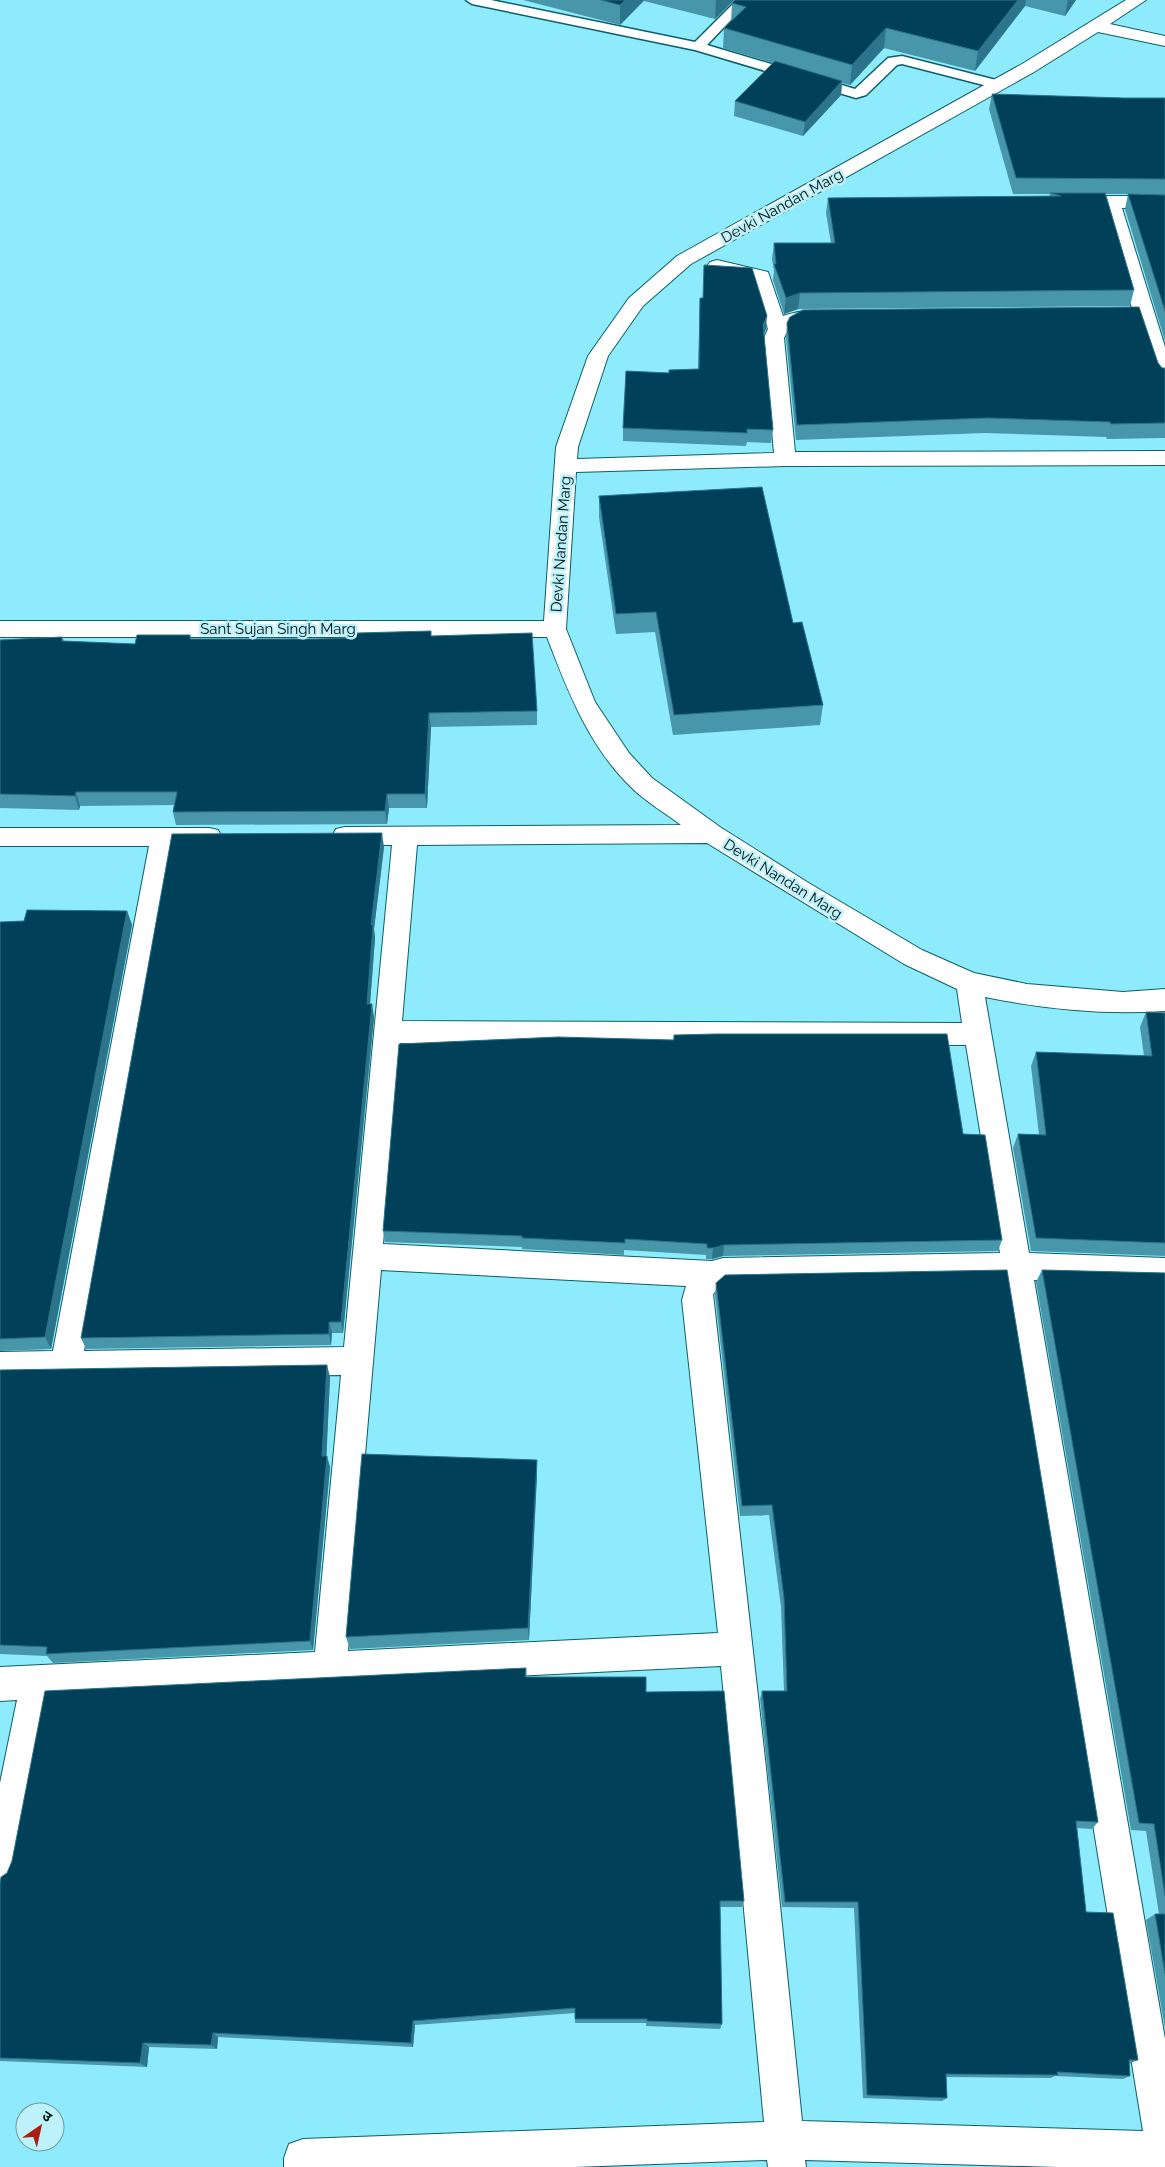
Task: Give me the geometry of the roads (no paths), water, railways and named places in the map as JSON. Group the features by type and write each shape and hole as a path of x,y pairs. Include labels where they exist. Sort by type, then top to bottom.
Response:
{"street":[{"name":"Devki Nandan Marg","path":"1138,0 1095,26 998,94 968,102 684,260 636,302 598,356 566,447 555,629 584,702 620,759 643,784 670,806 711,834 798,889 913,957 969,983 1027,995 1123,1003 1165,1000"},
{"path":"1095,26 1165,41"},
{"path":"790,201 829,201"},
{"path":"1053,202 1165,202"},
{"path":"1111,202 1165,377"},
{"path":"684,260 761,276 776,328 774,338 785,459"},
{"path":"1085,314 1144,314"},
{"path":"776,328 783,322 798,317 848,317"},
{"path":"565,466 785,459 1165,458"},
{"name":"Sant Sujan Singh Marg","path":"0,629 555,629"},
{"path":"318,836 711,834"},
{"path":"330,1668 405,836"},
{"path":"0,837 231,837"},
{"path":"66,1365 163,837"},
{"path":"303,2167 304,2158 1165,2150 969,983"},
{"path":"388,1032 978,1034"},
{"path":"367,1256 711,1274 733,1271 1018,1266 1165,1271"},
{"path":"711,1274 704,1280 698,1290 697,1300 736,1649 786,2154"},
{"path":"0,1366 358,1361"},
{"path":"0,1684 736,1649"},
{"path":"0,1867 38,1682"}],"lane":[{"path":"472,0 698,48 856,94 861,92 893,62 902,60 998,94"},
{"path":"698,48 744,0"}]}
